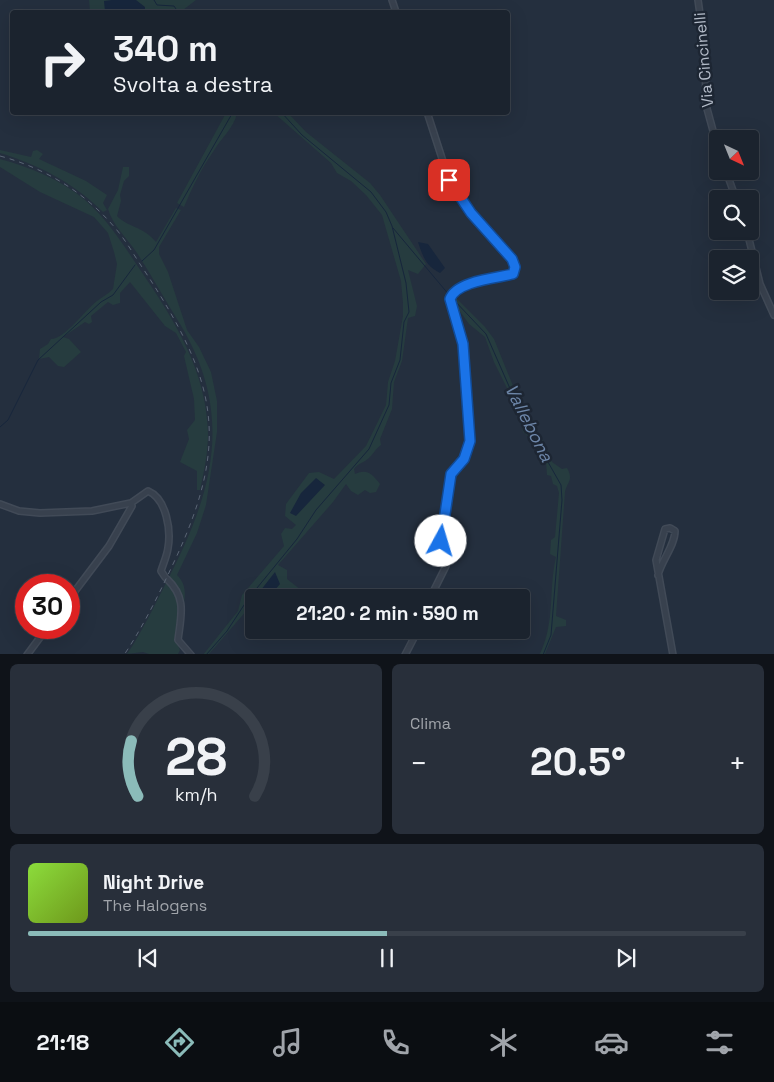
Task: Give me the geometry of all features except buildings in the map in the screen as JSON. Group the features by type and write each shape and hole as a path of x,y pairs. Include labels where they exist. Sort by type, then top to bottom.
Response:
{"street":[{"name":"Via Cincinelli","path":"698,0 705,50 706,105 713,130"},
{"path":"428,115 449,180 471,213 512,259 515,267 513,274 468,284 451,297 463,344 470,441 464,459 451,474 441,541 446,566 434,589"},
{"path":"749,240 760,284 774,315"},
{"path":"0,504 19,511 54,513 92,511 131,503 148,491 152,493 161,504 170,534 168,550 161,572 180,595 182,611 178,640 191,654"},
{"path":"80,584 109,546 132,506 131,503"},
{"path":"658,575 662,560 675,536 675,531 670,528 665,529 659,544 656,560 658,575 673,654"},
{"path":"27,654 39,639"},
{"path":"405,654 413,639"}],"green space":[{"path":"89,0 196,0 183,10 90,10"},
{"path":"225,115 236,115 230,128 201,172 184,207 177,203"},
{"path":"276,115 290,115 306,132 370,183 426,264 418,274 408,270 417,306 415,316 408,318 402,361 394,382 392,409 380,439 381,445 367,460 354,469 355,474 369,473 380,484 376,492 370,493 365,490 358,495 351,491 346,484 333,502 278,565 287,570 287,579 300,589 247,589 284,546 281,534 285,528 292,529 296,525 285,516 286,504 309,473 319,472 334,479 366,446 386,405 388,382 395,361 403,316 401,281 382,215 366,195 351,181 337,173 331,163"},
{"path":"0,150 31,157 33,151 37,150 43,154 39,159 86,181 107,195 103,203 107,210 103,212 80,192 55,176 28,163 0,153"},
{"path":"0,159 45,175 66,186 85,200 116,234 166,309 187,348 202,389 208,434 200,490 197,490 197,471 180,462 189,439 187,430 195,420 194,399 184,356 186,352 176,333 165,326 130,282 120,293 120,303 113,305 108,302 91,316 92,322 89,324 85,322 63,337 69,339 81,352 64,367 58,366 49,357 39,359 40,349 48,344 51,339 63,334 92,305 113,289 117,264 108,233 94,217 40,192 0,167"},
{"path":"123,167 129,167 129,176 124,181 120,195 121,201 117,216 121,220 146,233 156,242 176,208 181,210 159,247 159,254 168,272 187,330 199,347 211,372 217,401 217,432 206,505 197,533 177,575 183,583 185,592 178,631 180,650 178,654 149,654 143,652 127,654 165,585 195,519 205,487 211,456 212,424 208,391 197,358 180,324 153,279 110,215 108,209 118,190"},
{"path":"454,296 485,327 494,339 524,413 544,442 552,462 562,469 567,468 570,475 565,492 556,616 566,620 566,626 556,627 545,654 540,654 550,617 556,557 550,554 551,540 555,537 559,493 557,486 553,484 551,476 547,475 546,462 538,452 537,444 523,432 516,406 494,362 485,337 469,324 454,303"},
{"path":"245,592 245,612 209,654 204,654 238,611 242,595"}],"water":[{"path":"136,0 145,7 145,10 105,10 104,1"},
{"path":"418,242 428,244 445,268 440,273 431,267 426,260"},
{"path":"316,478 325,485 296,516 290,513 301,493"},
{"path":"275,572 280,584 276,589 262,589"}],"waterway":[{"path":"154,0 157,5 174,6 177,10"},
{"path":"142,261 154,250 231,115"},
{"path":"207,654 227,631 248,599 297,539 316,510 369,449 389,405 391,383 400,360 404,322 409,312 406,283 392,226 386,212 371,192 302,135 284,115"},
{"name":"Vallebona","path":"393,228 450,296"},
{"path":"0,427 8,420 38,360 101,302 113,295 135,265"},
{"name":"Vallebona","path":"453,299 486,334 523,418 561,485 562,500 551,635 543,654"}],"railway":[{"path":"0,156 33,167 64,184 92,204 116,229 168,309 187,345 200,378 208,411 209,445 204,480 192,519 174,562 145,621 125,654"}],"route":[{"path":"441,541 445,502 451,474 464,459 470,441 466,362 458,324 450,299 452,294 468,284 513,274 515,267 512,259 471,213 449,180"}]}
